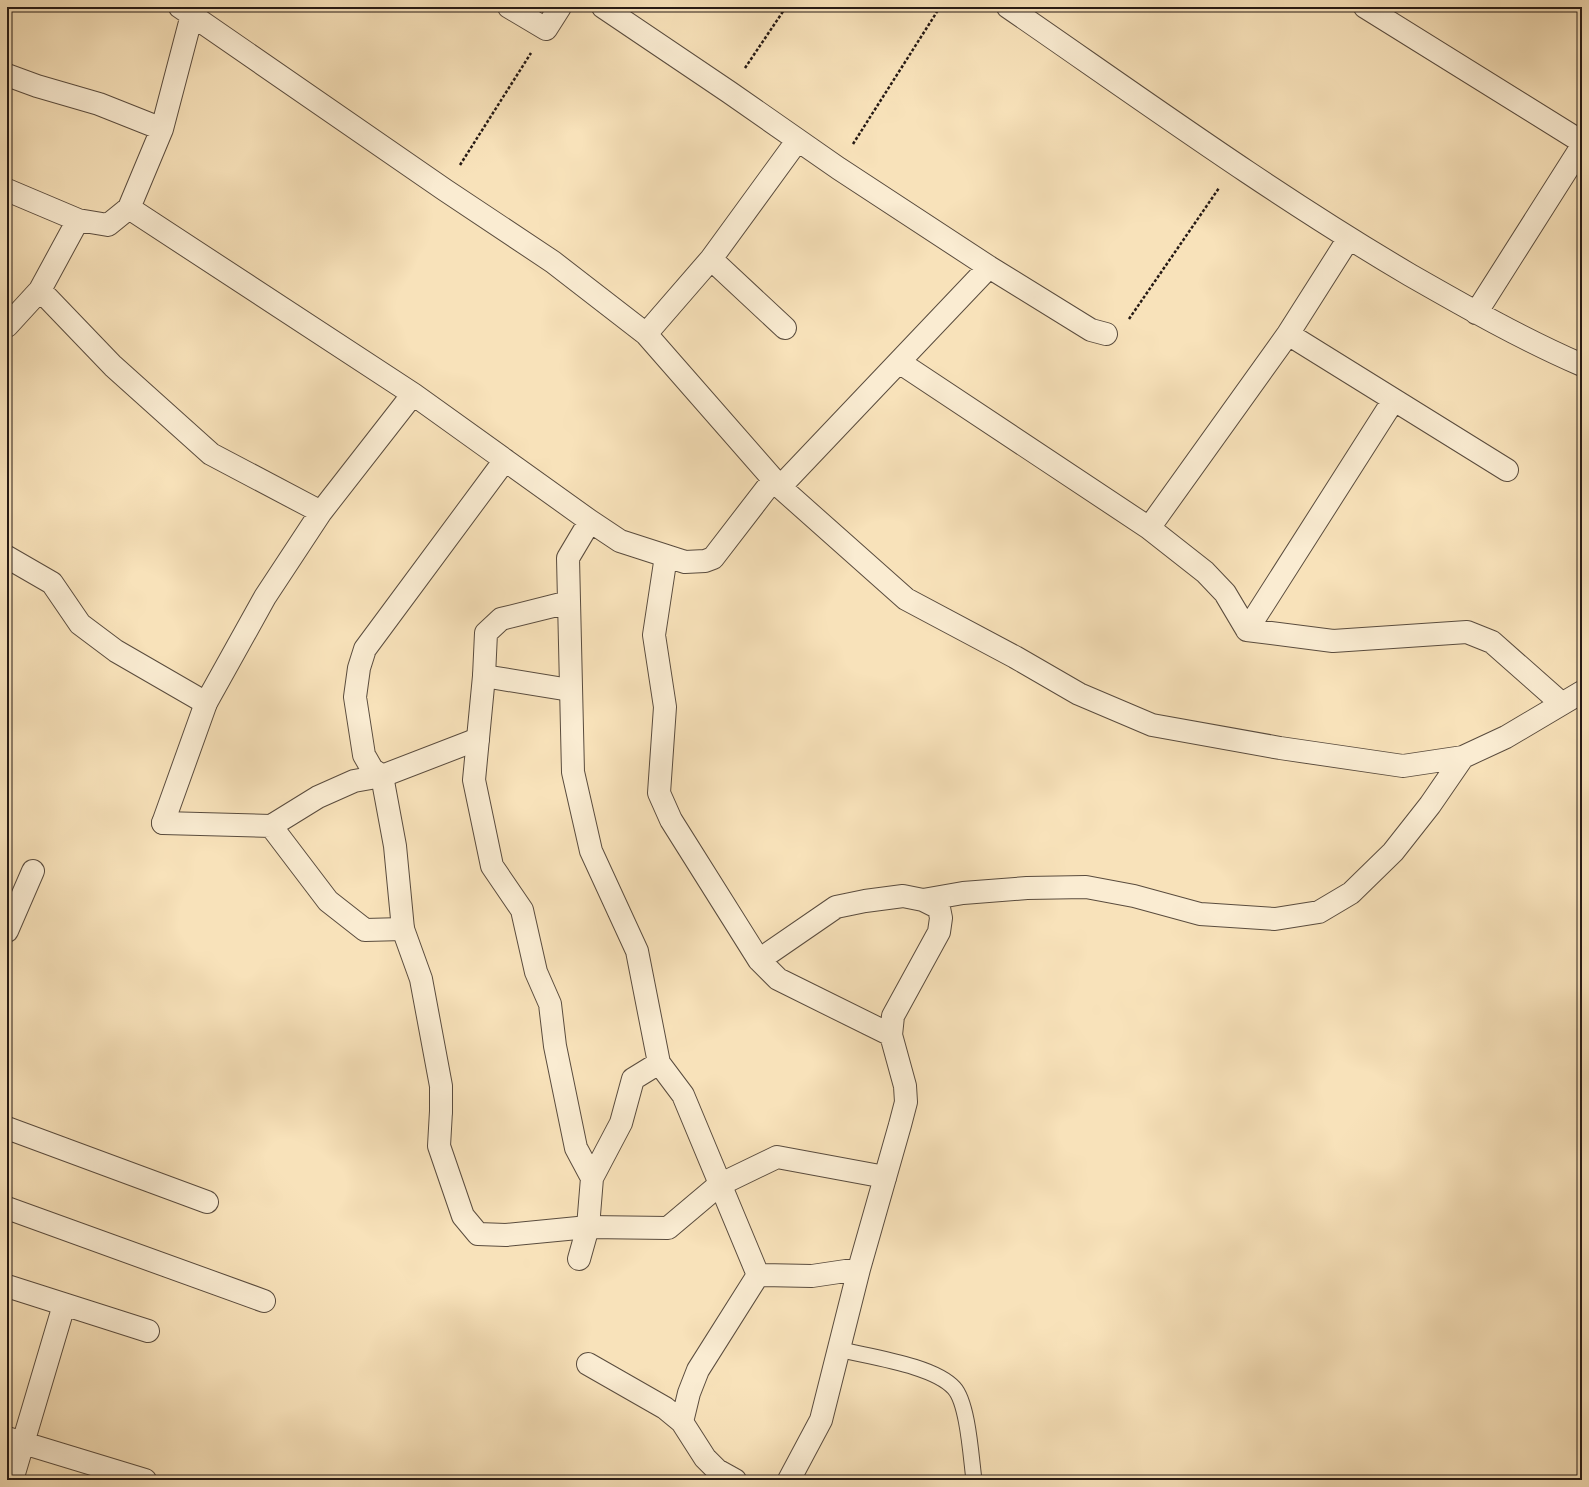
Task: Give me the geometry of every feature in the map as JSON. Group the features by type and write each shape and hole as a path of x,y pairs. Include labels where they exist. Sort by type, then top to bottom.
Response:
{"street":[{"path":"509,7 546,29 560,7"},
{"path":"602,7 729,92 838,168 989,267 1091,330 1106,334"},
{"path":"1008,7 1236,164 1349,238 1476,313 1544,348 1582,365"},
{"path":"1365,7 1582,142"},
{"path":"7,190 78,220 108,225 129,208 162,129 189,10 445,190 553,262 646,334 776,484 906,599 1015,657 1079,694 1152,725 1280,748 1404,766 1463,757 1506,737 1561,703 1582,692"},
{"path":"7,75 37,86 104,106 162,129"},
{"path":"646,334 710,259 797,140"},
{"path":"1476,313 1582,146"},
{"path":"129,208 413,394 590,522 620,541 685,562 696,563 713,558 776,484 899,362 989,267"},
{"path":"7,326 40,290 78,220"},
{"path":"1149,528 1288,334 1349,238"},
{"path":"710,259 785,328"},
{"path":"40,290 113,366 211,454 321,512"},
{"path":"1288,334 1393,401 1507,470"},
{"path":"899,362 1149,528 1205,572 1225,593 1247,630"},
{"path":"413,394 321,512 266,596 206,703 163,823 271,826 318,797 354,781 382,776 478,739"},
{"path":"1247,630 1393,401"},
{"path":"505,460 365,650 359,668 355,697 364,754 372,769 382,776 395,846 403,929 421,979 441,1086 439,1146 463,1216 478,1234 506,1235 588,1227 668,1228 719,1185 776,1157 885,1177"},
{"path":"590,522 568,558 573,772 589,844 637,951 659,1063 683,1095 719,1185 758,1275"},
{"path":"666,556 654,635 664,707 659,793 671,820 759,960 778,979 891,1035"},
{"path":"7,557 52,583 80,624 116,651 206,703"},
{"path":"569,602 501,619 486,633 484,676 474,780 492,866 522,910 536,972 550,1004 555,1046 576,1148 592,1178"},
{"path":"1247,630 1333,641 1467,632 1492,642 1561,703"},
{"path":"484,676 570,690"},
{"path":"923,900 963,893 1027,888 1086,888 1134,896 1200,914 1275,919 1319,912 1351,893 1393,852 1430,805 1463,757"},
{"path":"271,826 328,901 365,930 403,929"},
{"path":"7,931 33,871"},
{"path":"759,960 836,907 903,896 923,900 938,908 941,918 939,932 894,1016 891,1035 905,1086 906,1102 859,1269 821,1420 789,1480"},
{"path":"579,1259 588,1227 592,1178 621,1123 633,1078 659,1063"},
{"path":"7,1128 208,1202"},
{"path":"7,1208 264,1301"},
{"path":"758,1275 812,1276 859,1269"},
{"path":"682,1422 689,1393 698,1370 758,1275"},
{"path":"7,1286 148,1331"},
{"path":"12,1480 15,1440 64,1305"},
{"path":"588,1364 665,1408 682,1422 705,1458 717,1470 735,1480"},
{"path":"15,1440 110,1476 145,1480"}],"lane":[{"path":"838,1349 930,1372 954,1388 965,1411 974,1480"}],"path":[{"path":"729,92 786,7"},
{"path":"838,168 940,7"},
{"path":"445,190 546,29"},
{"path":"1106,334 1117,331 1124,325 1236,164"}]}
